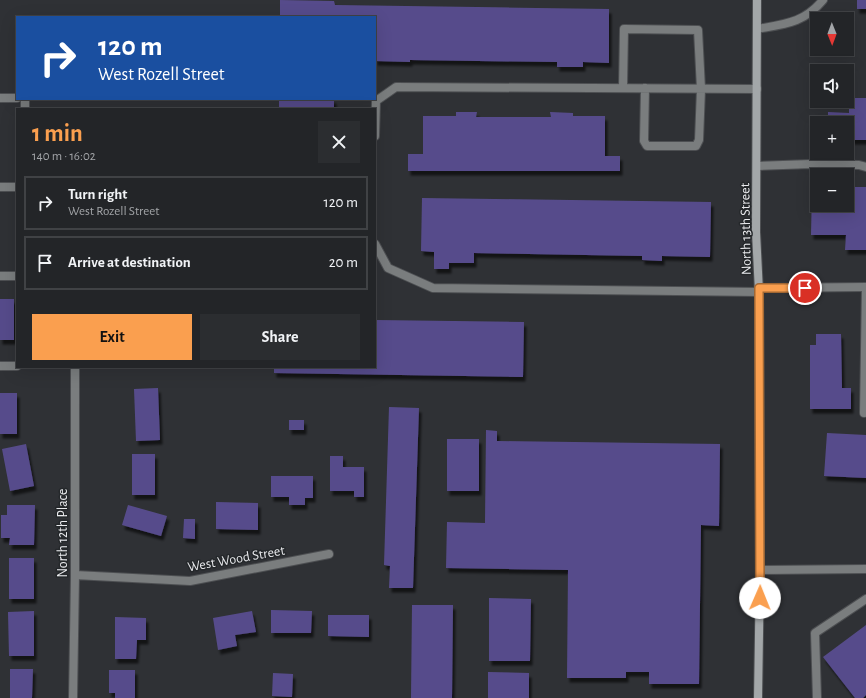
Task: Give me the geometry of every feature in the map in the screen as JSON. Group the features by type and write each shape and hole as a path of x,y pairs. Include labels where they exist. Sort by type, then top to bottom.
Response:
{"main road":[{"name":"North 13th Street","path":"757,0 756,232 759,290 760,570 758,698"}],"street":[{"path":"757,29 791,23 815,10 824,0"},
{"path":"623,88 624,29 698,30 700,89 699,140 696,146 647,146 644,141 645,88"},
{"path":"376,108 376,101 396,87 757,89"},
{"path":"0,98 16,98"},
{"path":"757,166 811,164 859,165 866,167"},
{"path":"0,187 16,187"},
{"path":"376,246 388,268 433,288 759,290 866,287 864,413"},
{"path":"0,276 16,276"},
{"path":"0,366 16,366"},
{"name":"North 12th Place","path":"73,698 75,575 75,368"},
{"name":"West Wood Street","path":"75,575 190,581 329,554"},
{"path":"760,570 866,569"},
{"path":"817,698 815,633 866,599"}],"building":[{"path":"280,0 334,1 335,5 609,9 609,63 583,62 583,67 557,67 557,62 410,60 410,62 376,61 376,16 280,16"},
{"path":"857,0 866,0 866,9 857,9"},
{"path":"854,98 866,98 866,140 854,140 854,116 828,116 828,112 849,113 849,108 854,108"},
{"path":"279,100 334,100 334,108 279,108"},
{"path":"456,112 477,112 476,117 551,117 550,112 573,113 573,116 605,116 605,156 620,156 620,171 408,171 408,154 423,154 423,116 456,116"},
{"path":"854,187 866,187 866,250 845,250 846,235 811,235 812,212 854,212"},
{"path":"422,198 711,202 710,257 662,256 662,261 642,260 642,256 474,253 474,263 449,263 449,269 434,269 434,252 421,251"},
{"path":"0,299 14,299 14,340 0,340"},
{"path":"376,320 524,322 523,377 274,373 274,368 376,368"},
{"path":"816,334 841,334 842,388 851,388 851,409 810,409 810,345 816,345"},
{"path":"158,388 160,440 136,441 134,389"},
{"path":"0,393 17,393 17,434 0,434"},
{"path":"389,407 419,408 413,588 389,588 390,566 384,565"},
{"path":"289,420 304,420 304,430 289,430"},
{"path":"486,430 497,431 497,441 720,444 719,526 701,525 699,684 649,684 649,672 626,672 626,678 567,678 568,570 446,568 447,522 485,523"},
{"path":"827,433 866,435 866,478 824,476"},
{"path":"447,439 479,439 479,491 447,491"},
{"path":"26,444 34,486 10,491 2,449"},
{"path":"132,454 155,454 155,495 132,495"},
{"path":"330,456 343,456 343,467 364,467 364,497 354,497 354,491 330,491"},
{"path":"271,476 313,476 313,498 305,498 305,505 289,505 289,497 271,497"},
{"path":"216,502 258,503 258,530 216,529"},
{"path":"7,505 35,505 34,545 9,545 10,538 1,538 1,515 7,515"},
{"path":"128,505 167,516 161,536 122,525"},
{"path":"184,519 195,519 195,539 183,538"},
{"path":"9,558 34,558 34,599 9,599"},
{"path":"489,598 531,599 530,661 489,661"},
{"path":"412,605 453,605 452,698 411,698"},
{"path":"271,610 312,611 311,633 271,633"},
{"path":"34,611 34,656 9,656 8,612"},
{"path":"252,611 256,632 235,635 237,646 218,650 213,618"},
{"path":"328,615 369,615 369,637 328,636"},
{"path":"115,617 146,618 146,640 137,640 136,659 115,659"},
{"path":"866,625 866,695 863,698 855,698 823,657"},
{"path":"10,669 33,669 32,698 10,698"},
{"path":"109,670 135,670 135,698 115,698 115,693 109,693"},
{"path":"488,672 529,673 529,698 488,698"},
{"path":"273,673 293,674 292,697 272,696"}],"route":[{"path":"760,598 759,288 805,288"}]}
